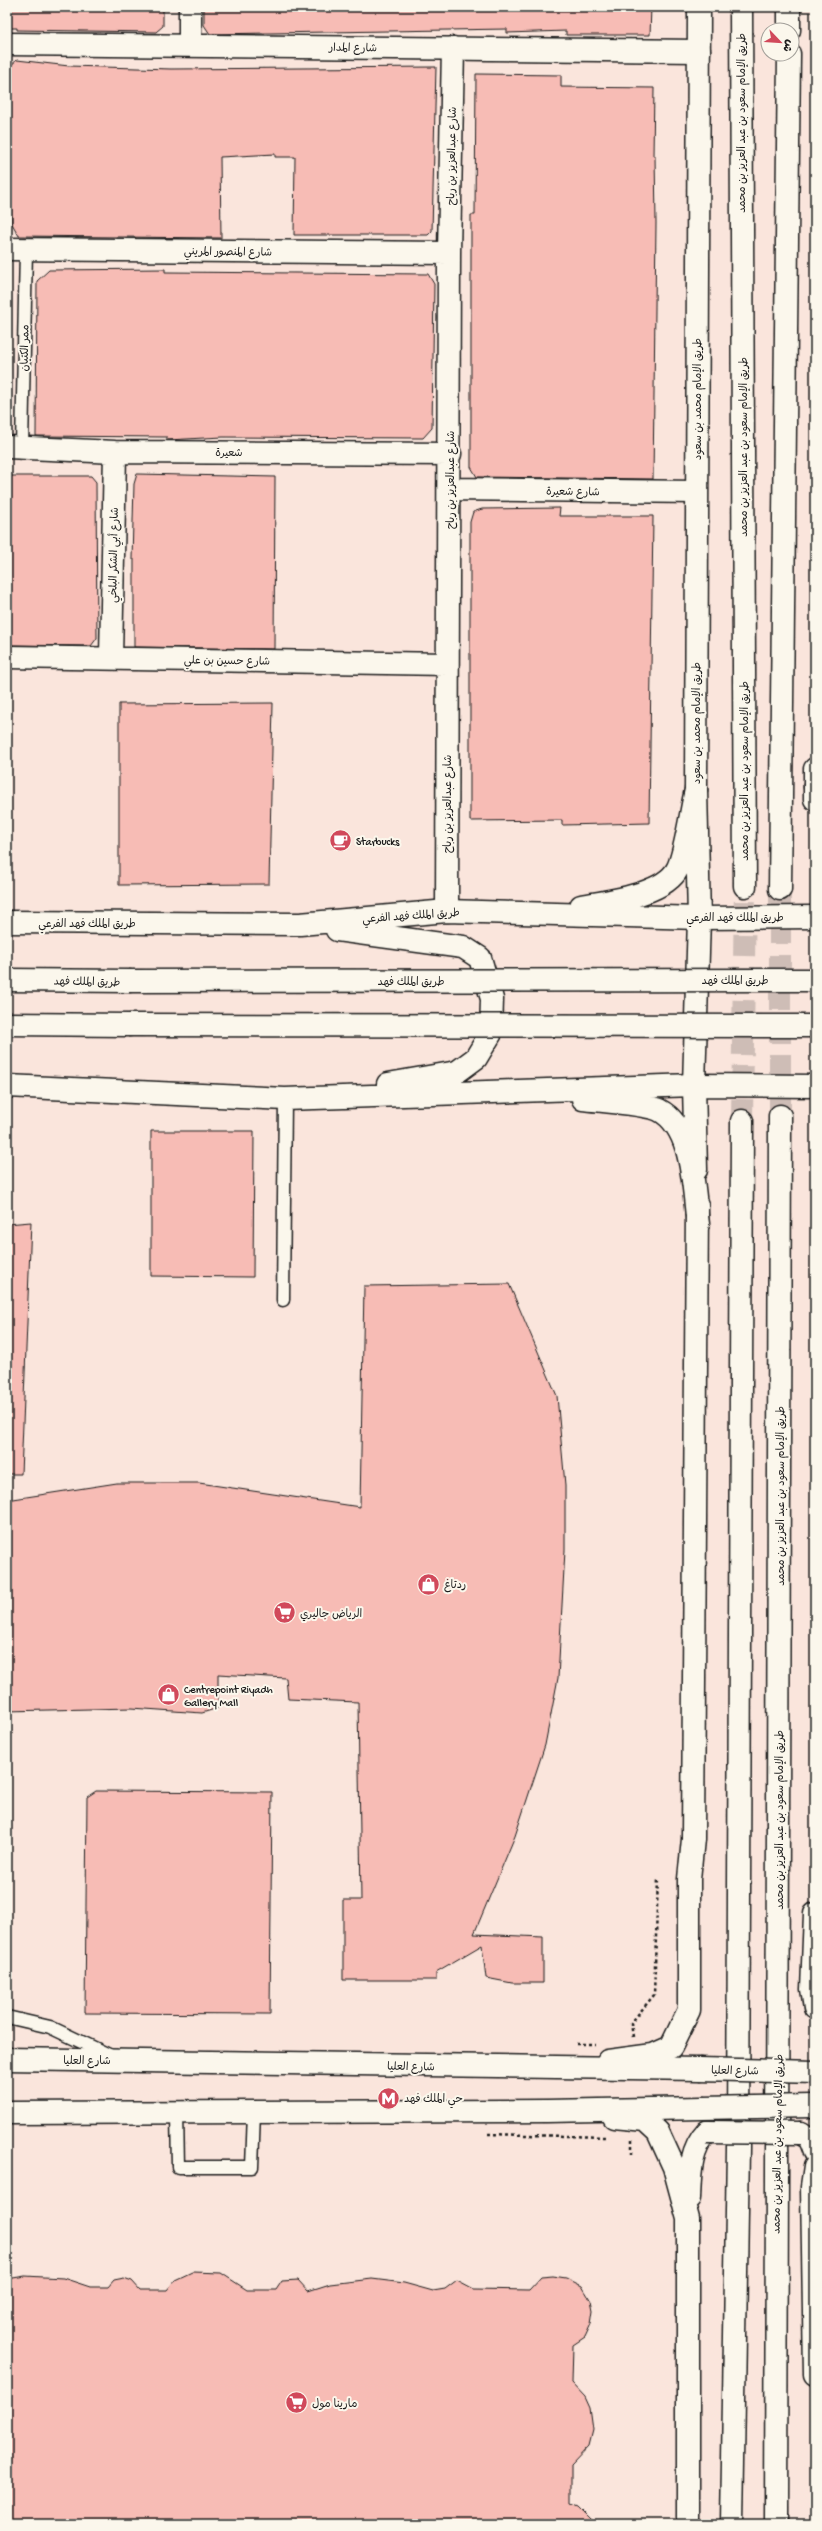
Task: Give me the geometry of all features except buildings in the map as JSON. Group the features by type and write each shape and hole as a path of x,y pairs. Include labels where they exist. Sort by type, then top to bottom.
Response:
{"main road":[{"path":"190,7 190,44"},
{"name":"طريق الإمام محمد بن سعود","path":"696,790 699,7"},
{"name":"طريق الإمام سعود بن عبد العزيز بن محمد","path":"741,7 745,886"},
{"path":"789,7 789,22"},
{"name":"شارع المدار","path":"7,44 190,44 699,51"},
{"name":"شارع عبدالعزيز بن رباح","path":"447,911 450,489 449,254 453,48"},
{"path":"780,889 789,62"},
{"name":"شارع المنصور المريني","path":"17,249 449,254"},
{"name":"شعيرة","path":"14,447 115,452 450,454"},
{"name":"شارع أبي الشكر البلخي","path":"111,658 115,452"},
{"name":"شارع شعيرة","path":"450,489 696,492"},
{"name":"شارع حسين بن علي","path":"7,657 448,664"},
{"path":"815,768 815,799"},
{"path":"540,914 643,894 662,884 678,869 696,790"},
{"path":"556,2069 653,2055 671,2047 689,2010 689,1879 693,1839 698,1224 694,1085 699,918 696,790"},
{"name":"طريق الملك فهد الفرعي","path":"7,922 300,924 447,911 699,918 815,917"},
{"path":"294,1099 457,1072 476,1058 491,1033 492,999 480,958 463,948 300,924"},
{"name":"طريق الملك فهد","path":"7,980 815,980"},
{"path":"7,1024 815,1026"},
{"path":"7,1086 294,1099 694,1085 815,1086"},
{"path":"528,1090 658,1110 675,1122 686,1141 698,1224"},
{"name":"طريق الإمام سعود بن عبد العزيز بن محمد","path":"776,2524 780,1116"},
{"path":"732,2524 738,2148 742,1121"},
{"path":"815,1914 812,1989 815,2008"},
{"name":"شارع العليا","path":"7,2059 815,2072"},
{"path":"7,2113 547,2111 814,2106"},
{"path":"547,2111 645,2120 658,2132 667,2146 688,2219"},
{"path":"688,2524 688,2219 691,2163 697,2143 707,2132 802,2133 810,2139 815,2152"},
{"path":"815,2167 812,2187 815,2374"}],"lane":[{"name":"ممر الكتبان","path":"14,447 17,249"},
{"path":"283,1300 294,1099"},
{"path":"7,2017 50,2028 121,2060"},
{"path":"177,2113 178,2167 252,2167 254,2112"}],"path":[{"path":"633,2044 631,2023 654,1994 658,1878"},
{"path":"632,2137 632,2158"}],"tunnel":[{"path":"742,1121 745,886"},
{"path":"780,889 780,1116"}],"place":[{"name":"Starbucks","path":"341,841"},
{"name":"ردتاغ","path":"429,1584"},
{"name":"الرياض جاليري","path":"284,1613"},
{"name":"Centrepoint Riyadh Gallery Mall","path":"169,1695"},
{"name":"حي الملك فهد","path":"388,2098"},
{"name":"مارينا مول","path":"297,2403"}]}
